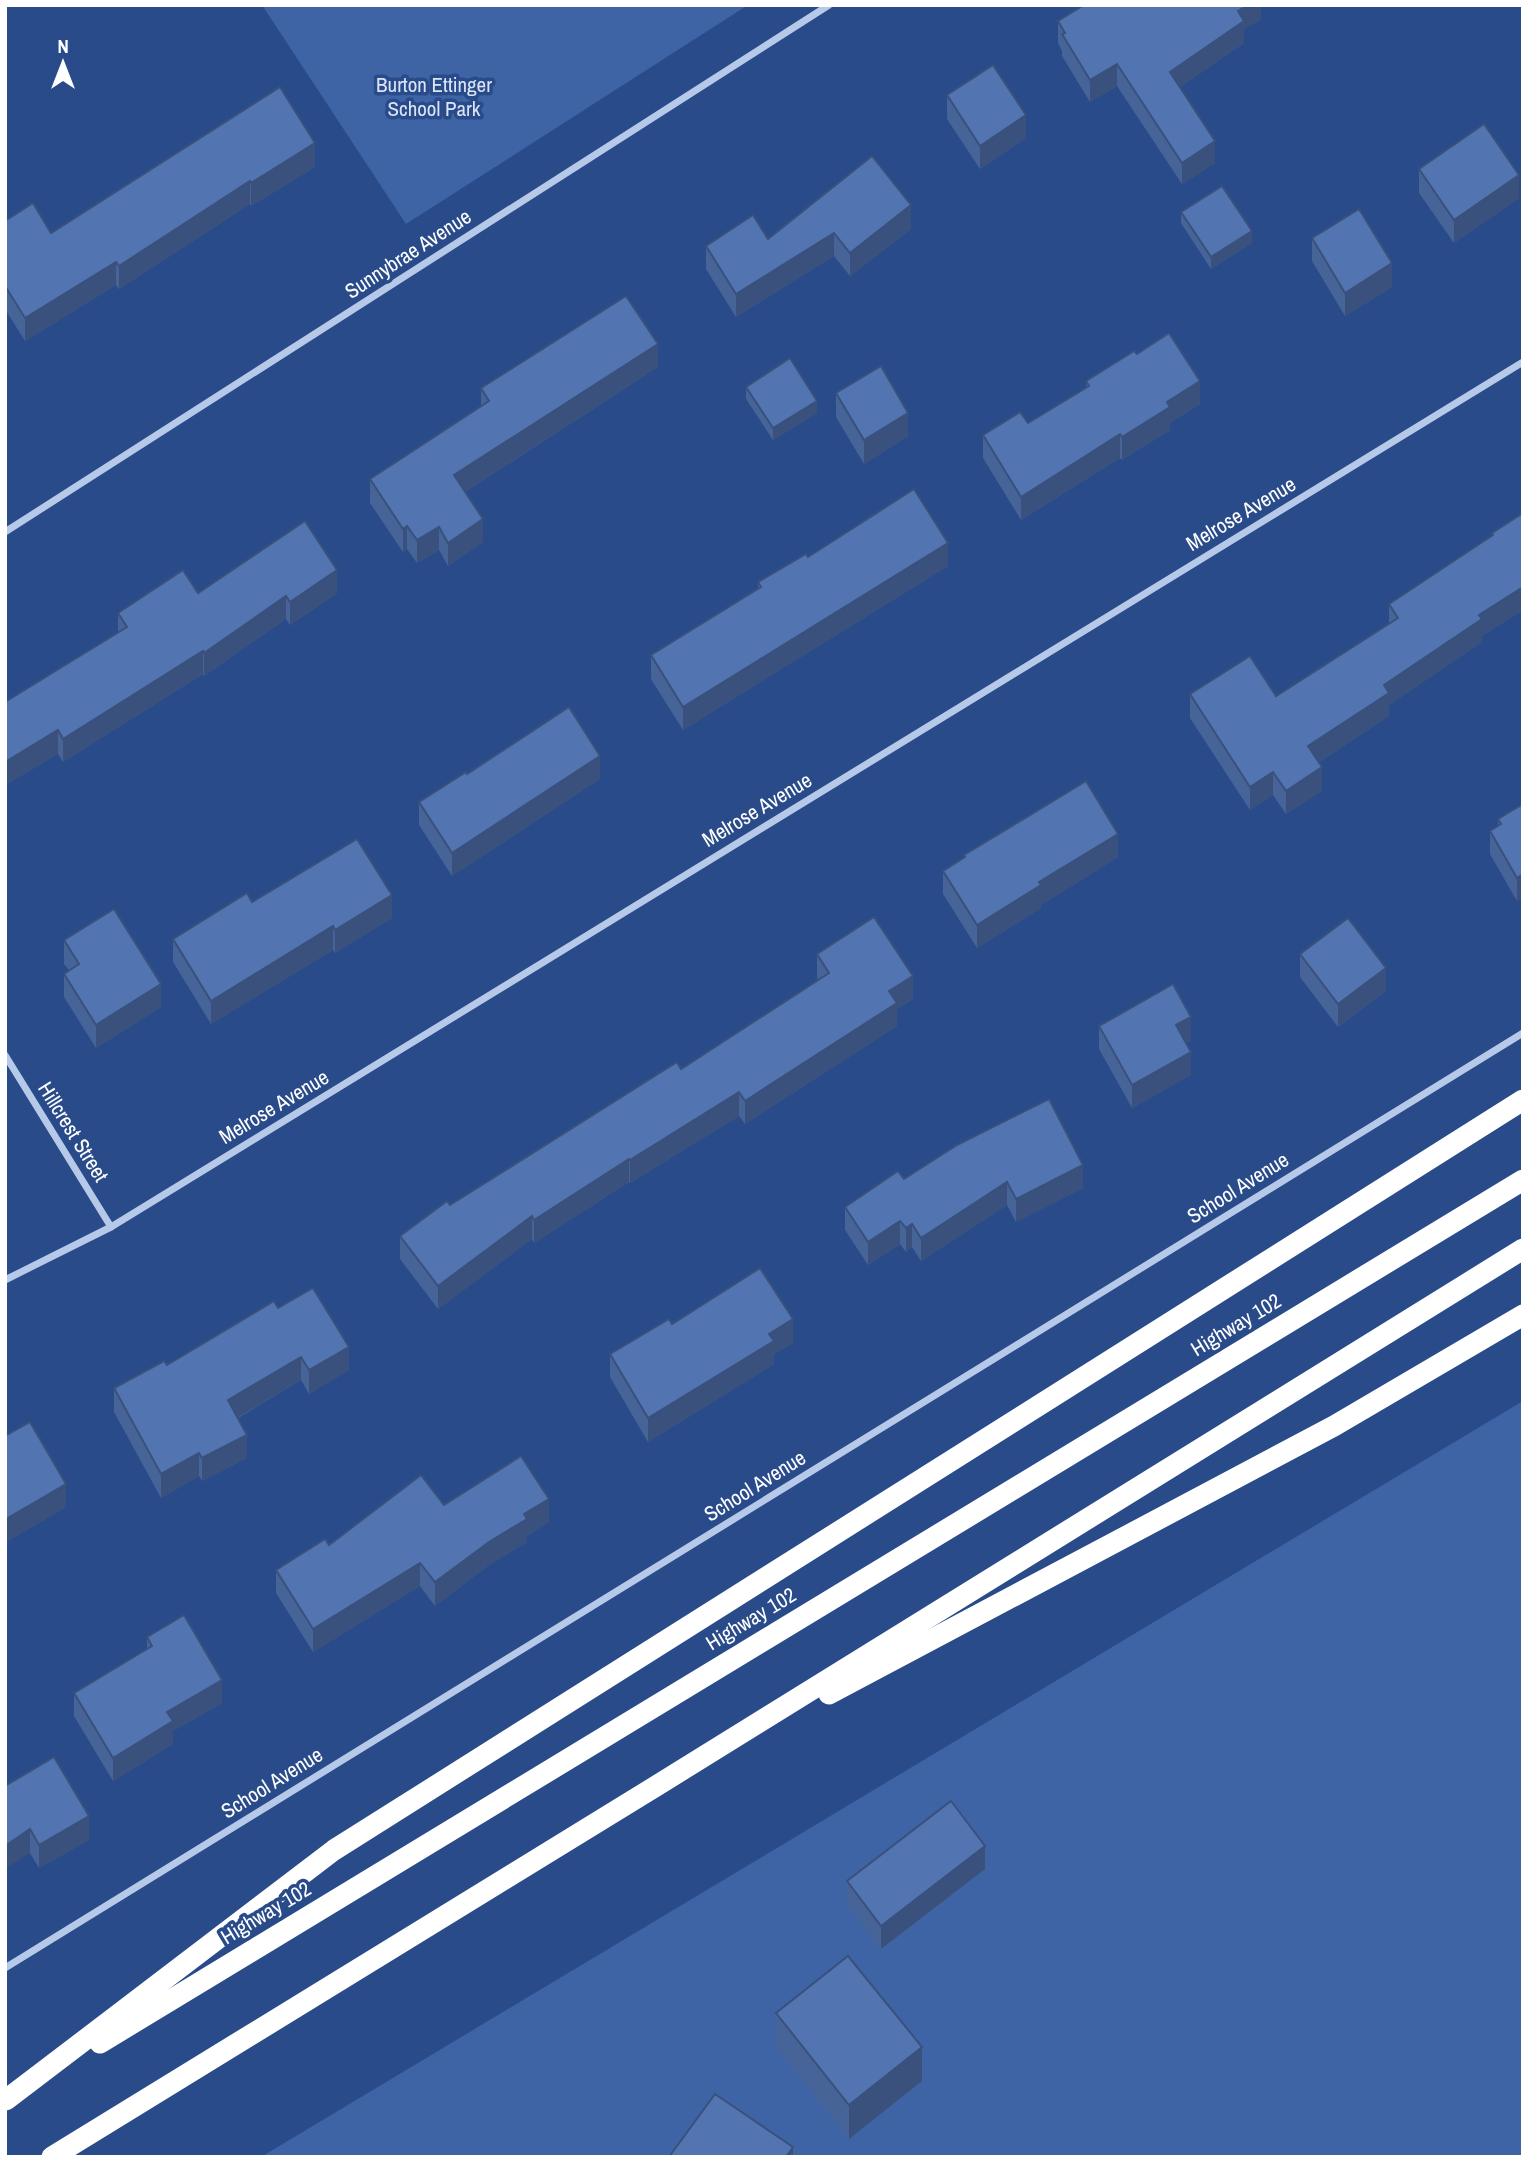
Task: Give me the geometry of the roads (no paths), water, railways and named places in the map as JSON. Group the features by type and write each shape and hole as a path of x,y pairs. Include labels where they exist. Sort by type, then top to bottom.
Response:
{"highway":[{"path":"6,2100 334,1850 1523,1100"},
{"name":"Highway 102","path":"6,2100 1523,1180"},
{"path":"52,2157 1523,1249"},
{"path":"660,1783 1322,1433 1523,1315"}],"street":[{"name":"Sunnybrae Avenue","path":"5,532 829,5"},
{"name":"Melrose Avenue","path":"5,1280 111,1227 1523,362"},
{"name":"School Avenue","path":"5,1968 1523,1033"},
{"name":"Hillcrest Street","path":"5,1055 111,1227"}],"park label":[{"name":"Burton Ettinger School Park","path":"434,97"}]}
